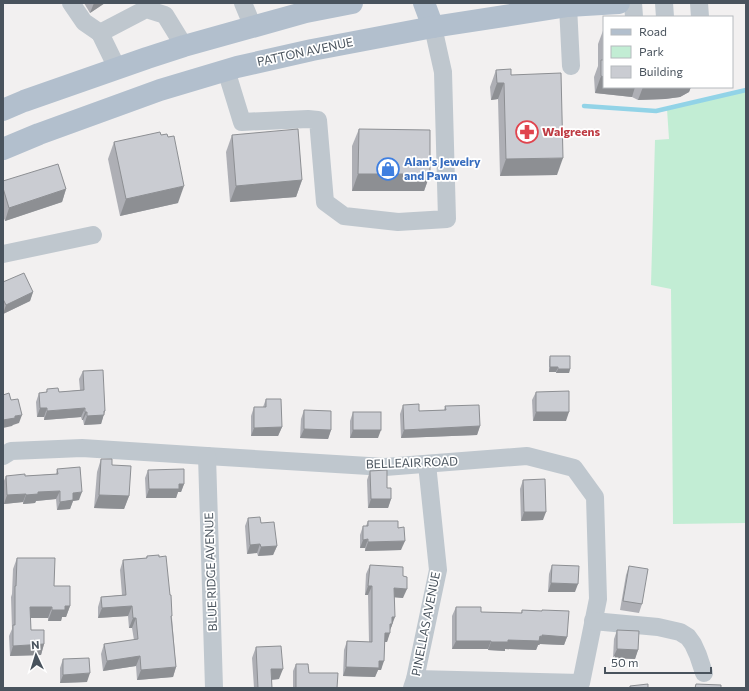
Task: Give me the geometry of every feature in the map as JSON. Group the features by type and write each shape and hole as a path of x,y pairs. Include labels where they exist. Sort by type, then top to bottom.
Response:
{"main road":[{"path":"3,110 117,68 184,46 306,12 352,3"},
{"path":"424,3 433,27"},
{"name":"PATTON AVENUE","path":"3,149 39,134 153,93 237,67 312,50 433,27 568,6 609,8"}],"street":[{"path":"71,3 84,22 100,33 117,68"},
{"path":"243,3 253,27"},
{"path":"633,3 634,16"},
{"path":"664,3 665,16"},
{"path":"699,3 700,16"},
{"path":"568,6 571,66"},
{"path":"100,33 146,9 165,15 184,46"},
{"path":"226,70 242,122 308,119 318,120 325,202 344,216 398,222 447,218 443,72 433,27"},
{"path":"3,254 93,235"},
{"name":"BELLEAIR ROAD","path":"3,456 11,451 82,448 384,467 527,456 574,468 595,498 598,599 581,683 414,683"},
{"name":"BLUE RIDGE AVENUE","path":"207,456 214,688"},
{"name":"PINELLAS AVENUE","path":"414,683 438,570 427,464"},
{"path":"593,621 658,627 680,632 688,637 693,644 704,672"}],"green space":[{"path":"746,89 746,523 673,524 671,289 651,285 655,140 669,139 667,109"}],"building":[{"path":"601,60 603,60 603,77 601,76"},
{"name":"Walgreens","path":"511,69 511,75 561,73 563,158 506,159 504,83 497,83 496,70"},
{"path":"298,129 302,180 236,186 232,135"},
{"path":"359,129 430,130 430,174 358,174"},
{"path":"160,132 161,135 167,134 168,137 174,136 184,186 126,199 114,142"},
{"path":"58,164 66,189 9,208 3,188 3,181"},
{"path":"24,273 33,292 6,305 3,299 3,282"},
{"path":"550,356 570,356 570,369 550,367"},
{"path":"103,370 104,415 87,416 85,408 47,411 47,408 40,408 39,393 47,392 47,389 58,388 59,392 84,390 83,371"},
{"path":"569,391 569,412 536,412 536,392"},
{"path":"9,393 11,400 18,399 22,415 3,420 3,395"},
{"path":"266,399 281,399 282,427 254,428 254,407 266,407"},
{"path":"419,404 419,411 446,410 445,406 479,405 480,426 404,430 403,405"},
{"path":"304,410 331,411 331,430 304,429"},
{"path":"353,412 381,412 381,430 353,430"},
{"path":"101,459 112,459 112,465 131,466 129,496 99,495"},
{"path":"80,467 82,492 73,493 73,500 60,502 60,491 38,492 38,494 26,495 7,495 6,476 25,474 25,476 58,474 57,469"},
{"path":"184,469 184,484 179,484 179,489 149,489 148,470"},
{"path":"387,470 387,488 391,488 391,499 371,499 370,471"},
{"path":"545,479 546,512 524,512 523,480"},
{"path":"260,517 261,523 274,522 277,546 261,547 260,544 250,545 248,518"},
{"path":"368,521 398,521 398,528 404,527 405,541 368,542 368,539 363,540 363,526 368,526"},
{"path":"159,555 159,557 166,556 171,595 171,616 176,667 141,670 140,656 107,661 104,644 138,639 136,618 133,618 132,606 102,608 101,597 126,595 123,560 147,558 147,556"},
{"path":"17,558 55,558 54,586 70,586 70,606 65,606 65,610 52,610 52,607 30,607 31,630 44,630 44,644 13,646"},
{"path":"370,565 403,567 403,576 407,577 407,589 394,588 395,617 392,617 390,633 385,633 384,661 379,661 379,668 346,667 347,641 372,642 372,586 368,586"},
{"path":"552,565 579,566 578,584 551,583"},
{"path":"629,566 648,569 642,604 623,601"},
{"path":"456,607 481,607 481,612 522,613 522,610 569,611 567,637 542,635 542,637 540,636 539,641 456,641"},
{"path":"617,630 639,631 638,650 617,649"},
{"path":"281,646 283,669 271,669 272,688 258,688 256,647"},
{"path":"89,658 90,673 63,675 63,659"},
{"path":"296,664 308,664 309,673 338,673 337,688 296,688"},
{"path":"648,684 648,688 630,688 630,686"},
{"path":"696,684 721,685 721,688 695,688"}],"waterway":[{"path":"584,106 656,111 746,90"}],"place":[{"name":"Walgreens","path":"527,132"},
{"name":"Alan's Jewelry and Pawn","path":"388,169"}]}
